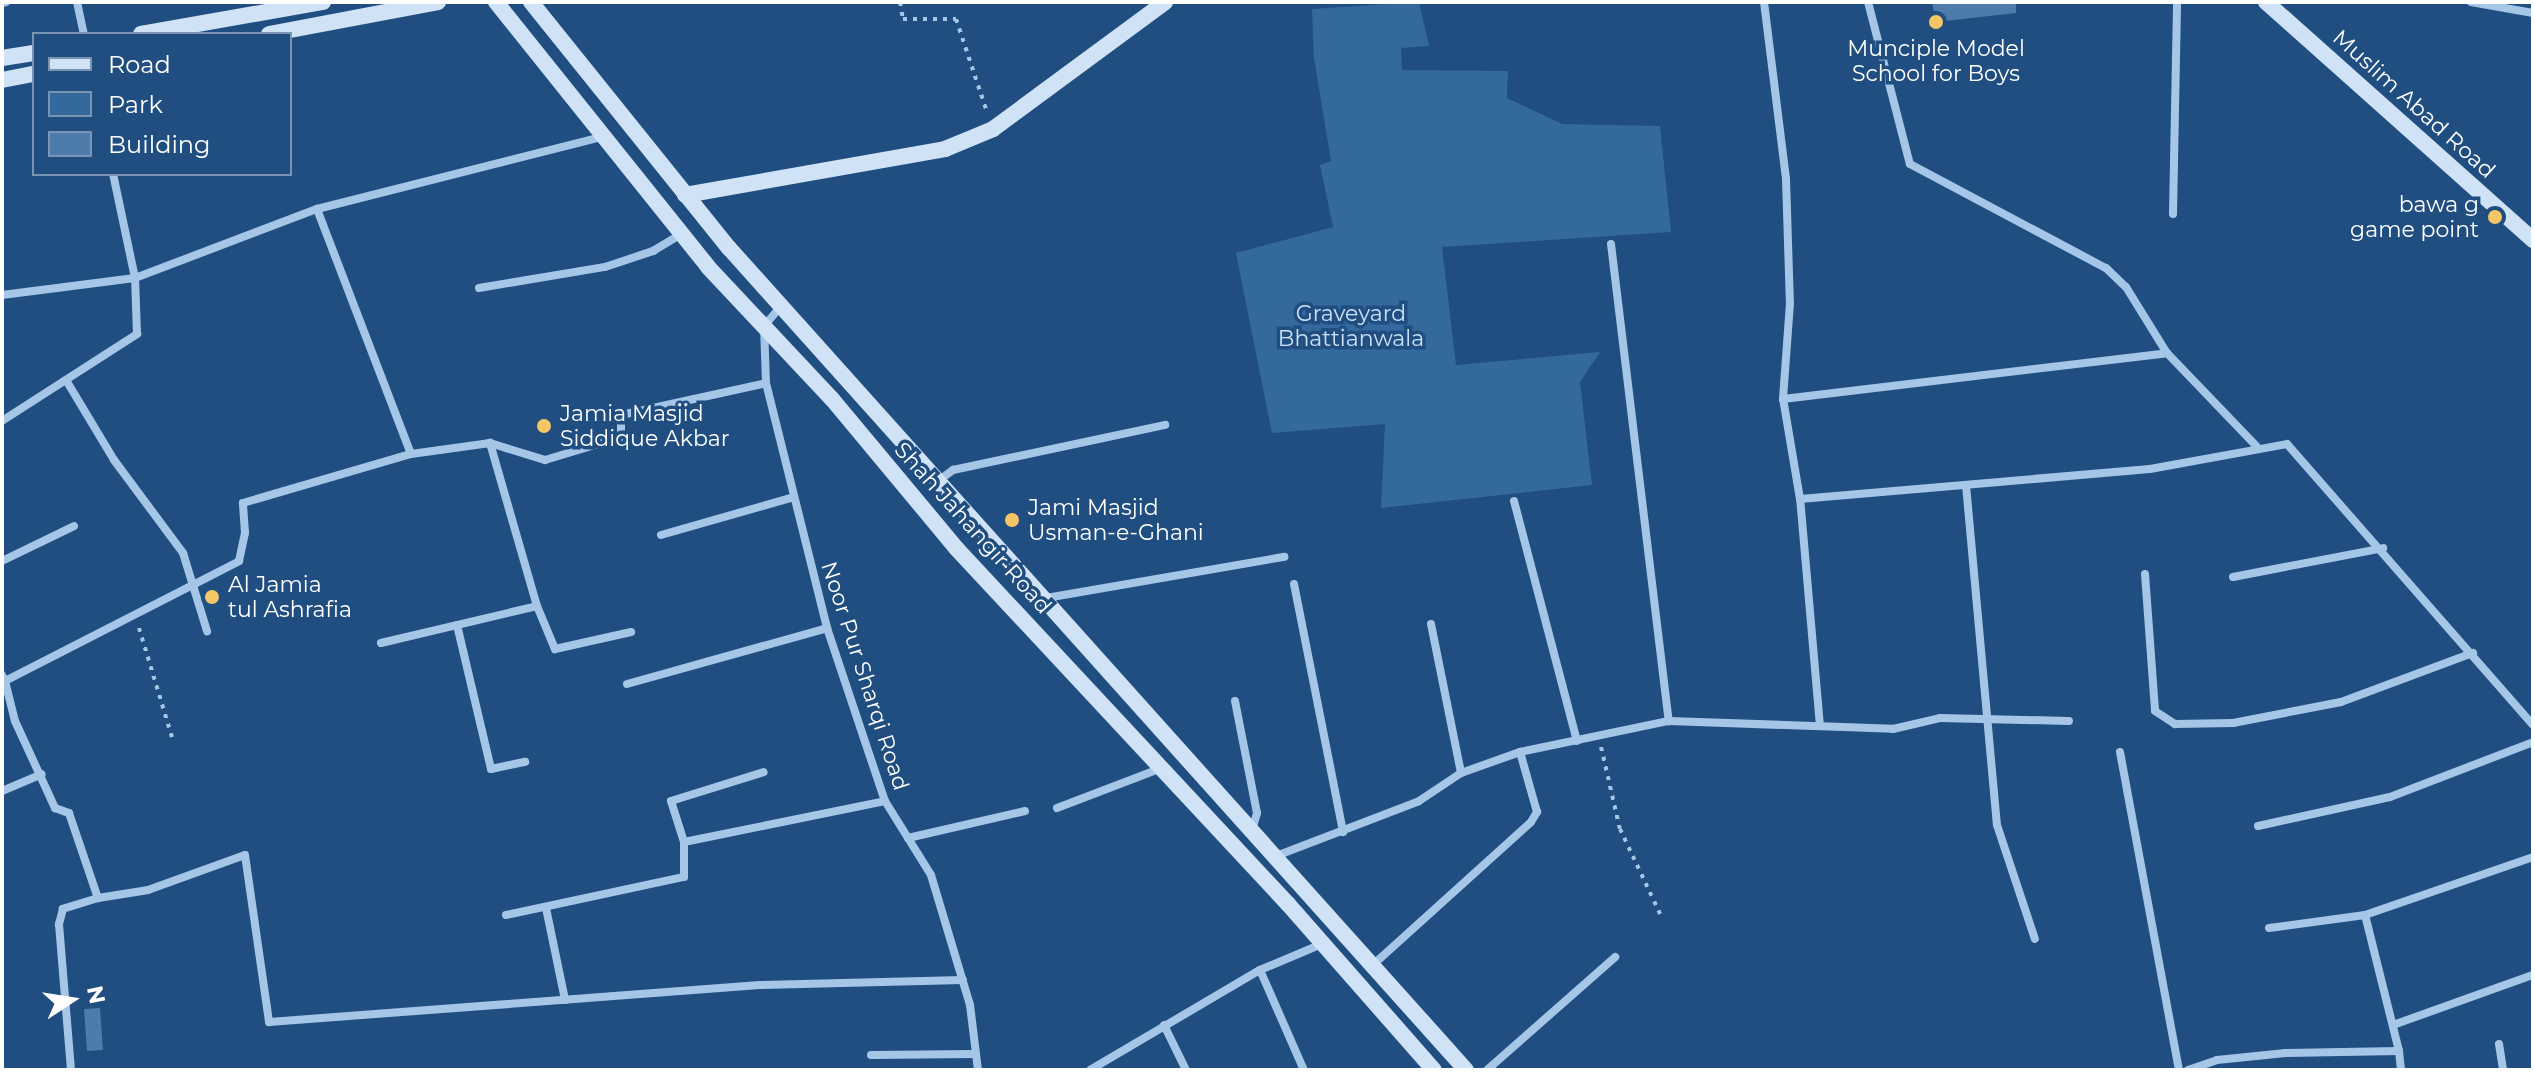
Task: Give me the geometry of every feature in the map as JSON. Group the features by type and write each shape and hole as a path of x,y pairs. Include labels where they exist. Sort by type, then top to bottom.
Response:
{"street":[{"path":"77,2 84,32"},
{"path":"152,32 323,2"},
{"path":"280,32 438,2"},
{"name":"Shah Jahangir Road","path":"496,2 681,234 956,548 1163,768 1434,1070"},
{"name":"Shah Jahangir Road","path":"531,2 685,195 937,482 1046,598 1375,963 1466,1070"},
{"path":"685,195 945,149 993,129 1165,2"},
{"path":"1764,2 1786,179 1790,303 1783,399 1800,499 1820,726"},
{"path":"1868,2 1910,164 2106,268 2126,287 2167,353 2257,447"},
{"path":"2173,214 2177,2"},
{"name":"Muslim Abad Road","path":"2266,2 2533,240"},
{"path":"2471,2 2533,13"},
{"path":"2,58 32,53"},
{"path":"2,80 32,74"},
{"path":"2,295 135,278 317,209 602,137"},
{"path":"2,421 137,334 135,278 113,176"},
{"path":"317,209 411,454"},
{"path":"479,288 605,267 653,251 681,234"},
{"path":"1611,244 1669,721"},
{"path":"764,326 782,305"},
{"name":"Noor Pur Sharqi Road","path":"764,326 766,383 827,628 885,801 931,875 963,980 978,1070"},
{"path":"1783,399 2167,353"},
{"path":"66,380 114,460 183,553 195,583 207,631"},
{"path":"98,898 69,813 55,808 15,721 4,678 239,561 245,533 243,503 411,454 490,443 545,460 621,437 621,415 766,383"},
{"path":"937,482 953,470 1165,425"},
{"path":"490,443 537,606 555,649 631,632"},
{"path":"1800,499 2150,469 2257,447 2287,444 2383,548 2533,725"},
{"path":"1966,485 1983,719 1997,825 2035,939"},
{"path":"661,535 794,497"},
{"path":"1514,501 1577,741"},
{"path":"2,561 74,526"},
{"path":"2233,577 2383,548"},
{"path":"1046,598 1284,557"},
{"path":"2145,574 2155,711 2175,724 2233,723 2341,702 2473,653"},
{"path":"1294,584 1343,832"},
{"path":"381,643 537,606"},
{"path":"1431,624 1461,773"},
{"path":"457,625 491,769 525,762"},
{"path":"627,684 827,628"},
{"path":"1235,701 1257,813 1253,827"},
{"path":"1276,856 1419,801 1461,773 1520,752 1669,721 1893,729 1940,718 2069,721"},
{"path":"2258,826 2390,797 2533,742"},
{"path":"1375,963 1531,822 1537,812 1520,752"},
{"path":"2120,752 2179,1070"},
{"path":"1057,808 1163,768"},
{"path":"506,915 679,879 685,871 684,842 672,808 676,796 764,772"},
{"path":"2,791 42,774"},
{"path":"684,842 885,801"},
{"path":"908,838 1025,811"},
{"path":"71,1070 59,924 63,909 98,898 148,890 245,855 269,1022 760,985 963,980"},
{"path":"2269,928 2365,915 2533,857"},
{"path":"546,908 565,1000"},
{"path":"2365,915 2401,1070"},
{"path":"1090,1070 1260,970 1323,944"},
{"path":"1487,1070 1615,957"},
{"path":"1260,970 1304,1070"},
{"path":"2393,1025 2533,975"},
{"path":"1164,1025 1186,1070"},
{"path":"2499,1044 2503,1070"},
{"path":"2188,1070 2217,1060 2286,1053 2399,1051"},
{"path":"871,1055 976,1054"}],"path":[{"path":"900,2 903,19 956,19 993,129"},
{"path":"135,614 172,737"},
{"path":"1598,736 1620,829 1662,918"}],"green space":[{"name":"Graveyard Bhattianwala","path":"1419,2 1429,46 1401,48 1402,70 1508,71 1507,98 1562,124 1660,126 1671,232 1442,247 1456,365 1600,352 1580,382 1592,485 1381,508 1385,424 1272,433 1236,253 1333,227 1320,165 1331,161 1314,58 1312,9"}],"building":[{"path":"1932,2 2016,2 2016,13 1936,22"},
{"path":"100,1008 103,1050 87,1051 84,1009"}],"place":[{"name":"Munciple Model School for Boys","path":"1936,22"},
{"name":"bawa g game point","path":"2495,217"},
{"name":"Jamia Masjid Siddique Akbar","path":"544,426"},
{"name":"Jami Masjid Usman-e-Ghani","path":"1012,520"},
{"name":"Al Jamia tul Ashrafia","path":"212,597"}]}
